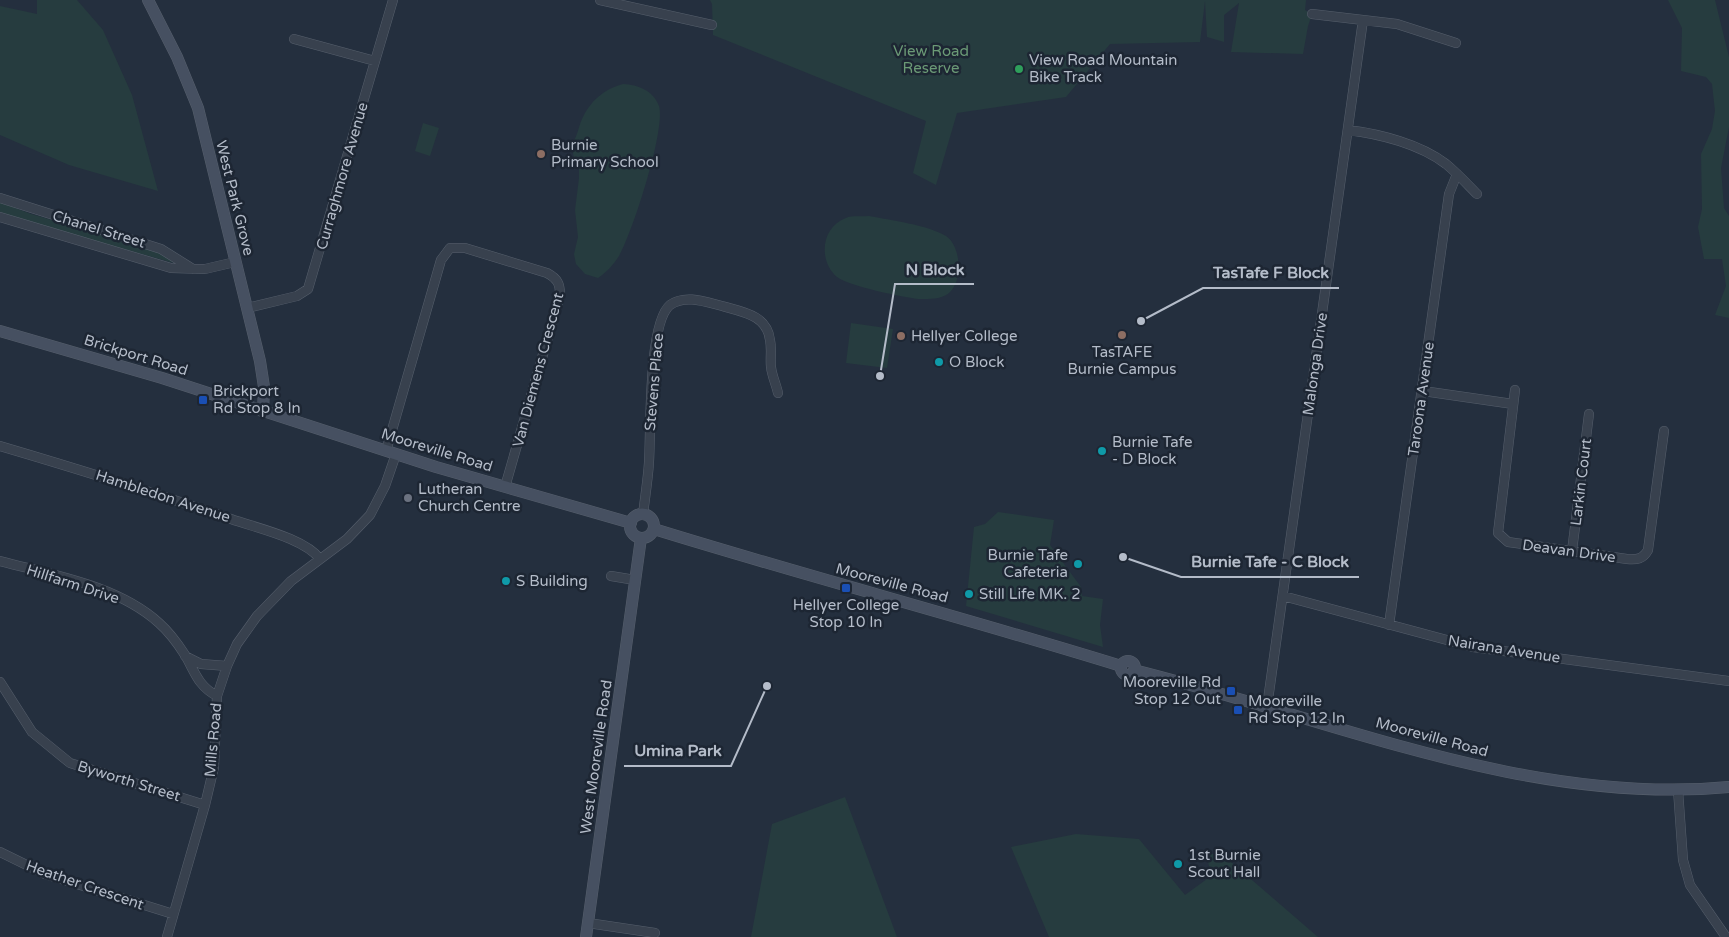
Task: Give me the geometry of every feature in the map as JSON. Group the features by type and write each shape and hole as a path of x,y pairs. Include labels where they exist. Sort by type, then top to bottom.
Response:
{"main road":[{"name":"West Park Grove","path":"148,0 155,6 198,108 247,308 264,387 263,412"},
{"name":"Brickport Road","path":"0,331 162,378 263,412"},
{"name":"Mooreville Road","path":"263,412 391,453 631,523"},
{"path":"642,514 652,519 654,529 651,535 641,538 631,531 631,523 642,514"},
{"name":"Mooreville Road","path":"654,529 799,573 984,624 1121,666 1125,662 1130,661 1133,664 1134,670 1522,776 1639,788 1678,790 1729,787"},
{"name":"West Mooreville Road","path":"586,937 641,538"}],"street":[{"name":"Curraghmore Avenue","path":"247,308 297,296 308,289 393,0"},
{"path":"600,0 712,25"},
{"path":"1312,14 1397,24 1456,43"},
{"name":"Malonga Drive","path":"1267,707 1363,20"},
{"path":"294,39 375,61"},
{"path":"1348,130 1403,142 1432,155 1457,174 1477,194"},
{"name":"Taroona Avenue","path":"1389,625 1449,194 1457,174"},
{"name":"Chanel Street","path":"0,198 161,249 193,269"},
{"name":"Chanel Street","path":"0,217 171,268 193,269 235,262"},
{"name":"Van Diemens Crescent","path":"391,453 441,260 450,248 465,248 547,273 560,284 560,295 506,486"},
{"name":"Stevens Place","path":"642,514 649,463 652,377 661,318 670,305 686,299 699,301 749,313 761,320 769,332 771,367 778,393"},
{"name":"Deavan Drive","path":"1515,390 1498,533 1508,542 1634,560 1645,555 1648,550 1664,431"},
{"path":"1423,391 1513,404"},
{"name":"Larkin Court","path":"1572,551 1589,414"},
{"name":"Hambledon Avenue","path":"0,446 108,477 274,534 302,544 320,559"},
{"name":"Mills Road","path":"167,937 214,767 217,696 226,666 257,616 291,581 348,539 370,515 385,486 391,453"},
{"name":"Hillfarm Drive","path":"0,561 117,596 159,622 185,656 195,676 206,690 217,696"},
{"path":"611,576 635,580"},
{"name":"Nairana Avenue","path":"1283,596 1473,647 1729,681"},
{"path":"185,656 201,664 226,666"},
{"name":"Byworth Street","path":"0,682 32,732 70,763 205,805"},
{"path":"1678,790 1680,842 1690,885 1726,937"},
{"name":"Heather Crescent","path":"0,852 45,874 173,914"},
{"path":"588,923 655,933"}],"green space":[{"path":"37,0 77,0 103,30 132,95 158,191 69,165 0,135 0,6 37,14"},
{"name":"View Road Reserve","path":"710,0 1306,0 1305,10 1312,14 1303,54 1231,52 1239,3 1224,15 1224,42 1207,37 1205,1 1200,42 1110,44 1066,97 957,113 936,185 913,173 926,121 713,35 712,4"},
{"path":"1668,0 1715,0 1729,57 1729,127 1721,168 1724,208 1729,216 1729,318 1715,315 1726,286 1722,259 1704,259 1698,227 1702,209 1701,154 1712,129 1715,111 1712,84 1706,77 1681,71 1682,28"},
{"path":"623,84 644,89 653,96 659,106 658,136 639,205 625,244 619,256 607,271 598,278 585,274 576,264 574,254 578,237 575,210 579,166 574,158 571,145 585,113 593,101 610,89"},
{"path":"423,123 439,128 430,156 415,151"},
{"path":"0,202 31,214 156,250 174,263 29,223 0,212"},
{"path":"869,216 919,226 946,236 955,247 958,263 957,280 950,292 939,298 918,299 889,294 837,277 831,270 825,254 827,236 838,222 846,218"},
{"path":"851,323 893,329 887,368 846,363"},
{"path":"998,512 1054,520 1050,545 1081,587 1082,596 1103,599 1100,625 1103,647 966,606 974,527 985,524"},
{"path":"845,797 897,937 751,937 772,824"},
{"path":"1076,834 1139,839 1185,895 1211,876 1206,851 1231,862 1318,937 1049,937 1011,847"}],"place":[{"name":"View Road Mountain Bike Track","path":"1019,69"},
{"name":"Burnie Primary School","path":"541,154"},
{"name":"TasTafe F Block","path":"1141,321"},
{"name":"TasTAFE Burnie Campus","path":"1122,335"},
{"name":"Hellyer College","path":"901,336"},
{"name":"O Block","path":"939,362"},
{"name":"N Block","path":"880,376"},
{"name":"Brickport Rd Stop 8 In","path":"203,400"},
{"name":"Burnie Tafe - D Block","path":"1102,451"},
{"name":"Lutheran Church Centre","path":"408,498"},
{"name":"Burnie Tafe - C Block","path":"1123,557"},
{"name":"Burnie Tafe Cafeteria","path":"1078,564"},
{"name":"S Building","path":"506,581"},
{"name":"Hellyer College Stop 10 In","path":"846,588"},
{"name":"Still Life MK. 2","path":"969,594"},
{"name":"Umina Park","path":"767,686"},
{"name":"Mooreville Rd Stop 12 Out","path":"1231,691"},
{"name":"Mooreville Rd Stop 12 In","path":"1238,710"},
{"name":"1st Burnie Scout Hall","path":"1178,864"}]}
